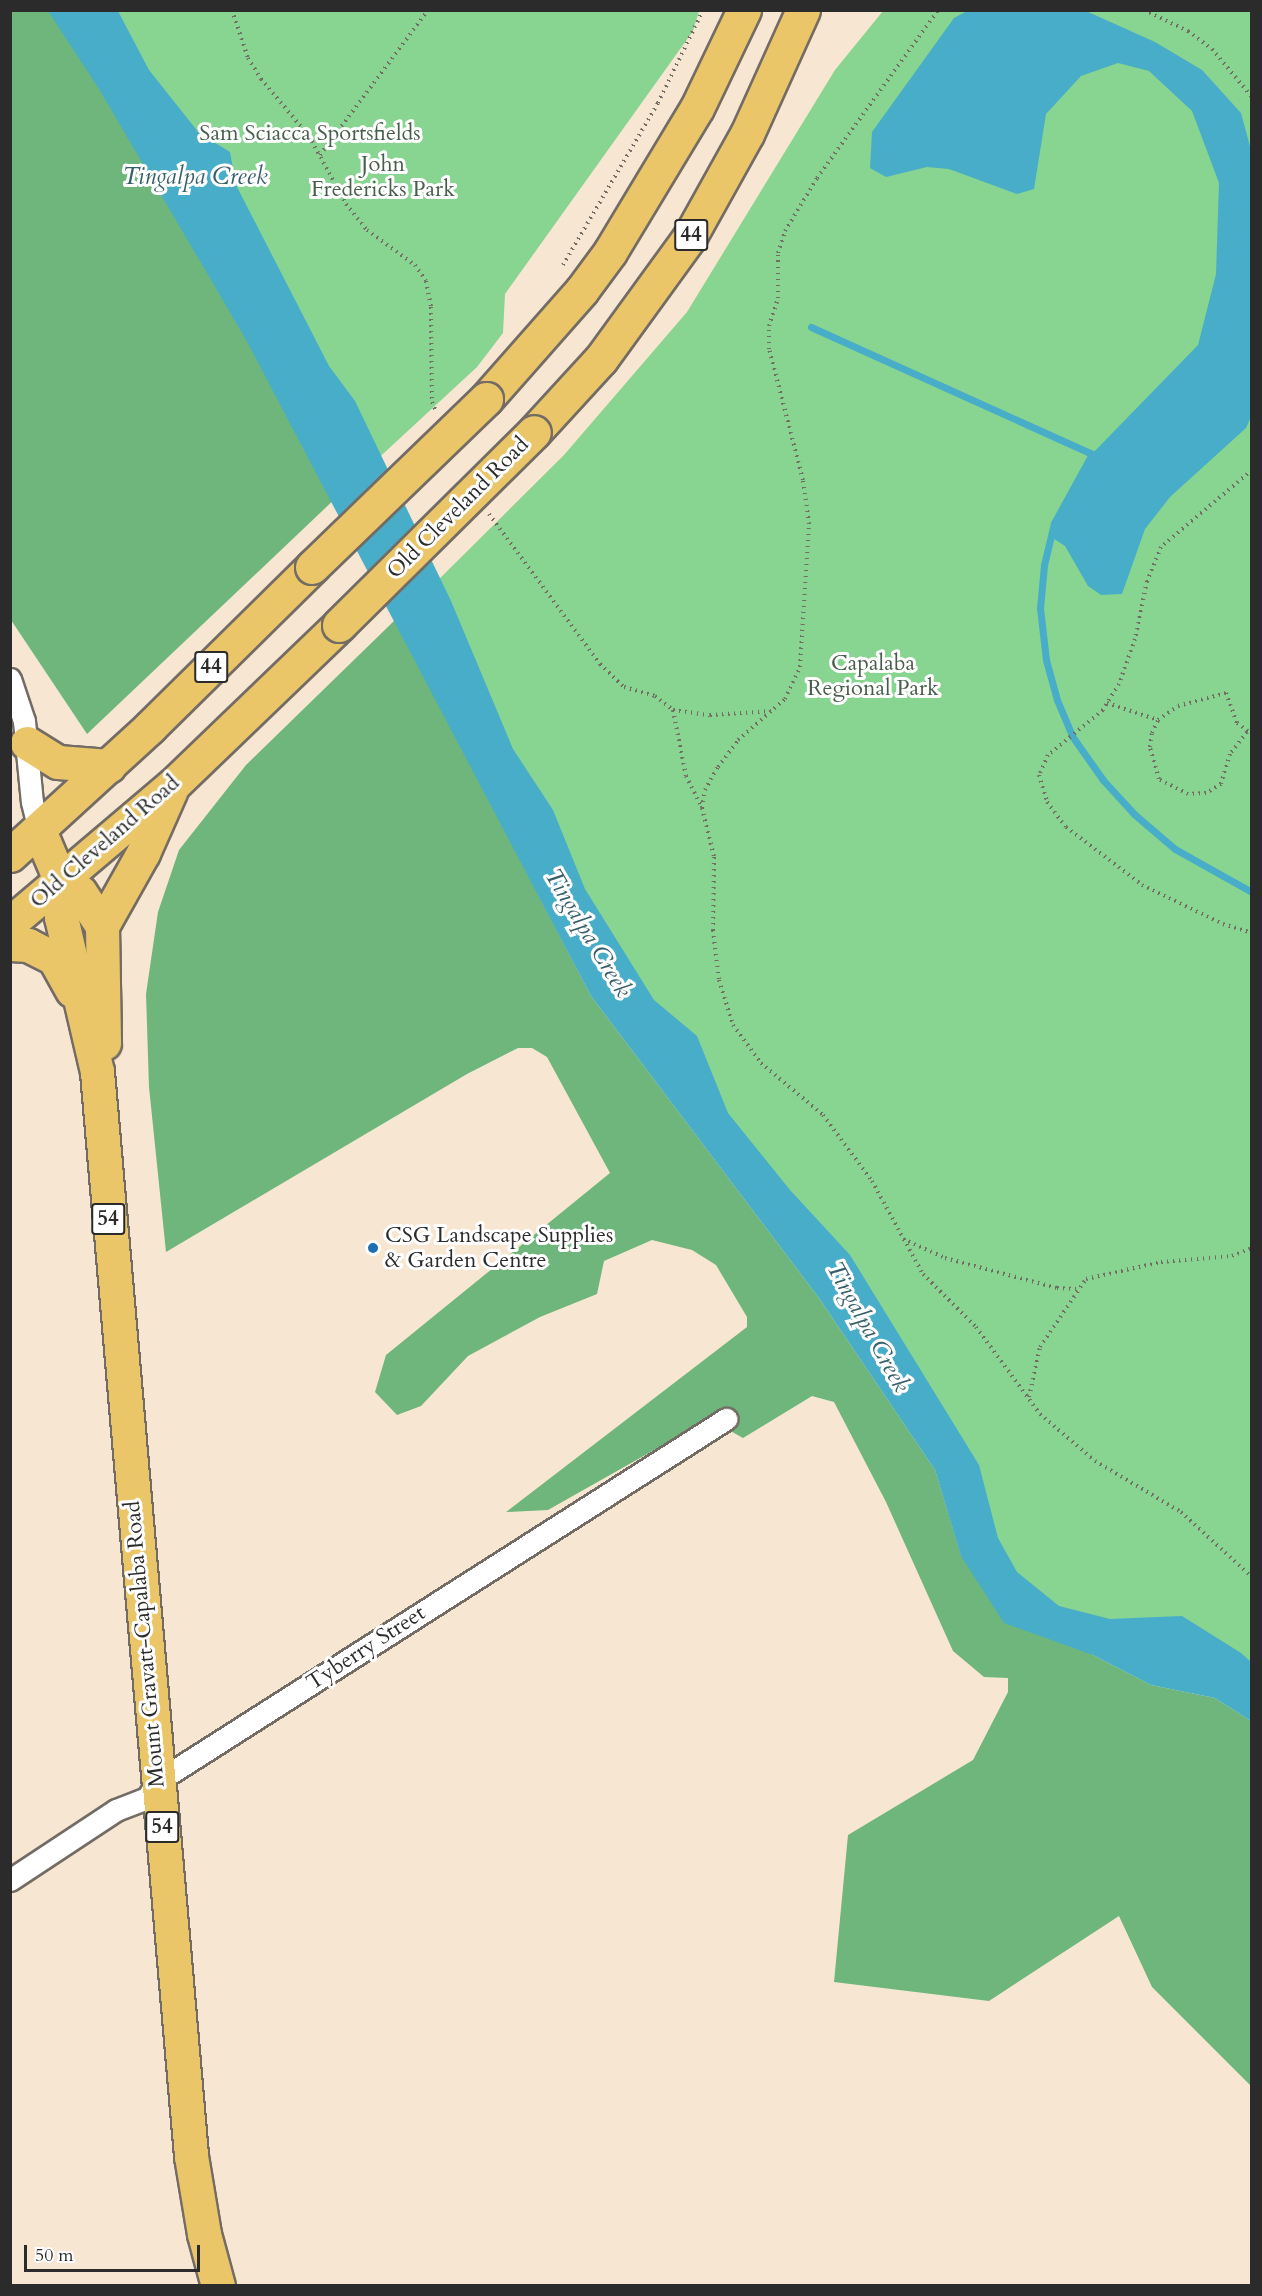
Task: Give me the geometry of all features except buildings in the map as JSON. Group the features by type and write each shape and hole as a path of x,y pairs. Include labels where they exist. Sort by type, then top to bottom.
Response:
{"main road":[{"name":"44","path":"10,855 109,766 486,399 582,290 610,252 697,108 744,10"},
{"name":"Old Cleveland Road","path":"10,923 62,882 173,785 534,432 601,359 689,238 747,134 803,10"},
{"path":"27,743 58,762 109,766"},
{"path":"102,926 143,853 173,785"},
{"name":"Mount Gravatt-Capalaba Road","path":"39,830 62,882 62,917 97,1072 190,2156 204,2234 218,2286"},
{"name":"Mount Gravatt-Capalaba Road","path":"62,882 80,892 102,926 105,1041 97,1072"},
{"path":"10,944 28,945 54,958 83,1010"}],"street":[{"path":"10,679 27,743 32,802 39,830"},
{"name":"Tyberry Street","path":"10,1880 116,1810 147,1798 158,1781 726,1419"}],"path":[{"path":"232,10 248,58 261,79 309,135 346,204 367,230 415,265 426,281 431,307 432,402 442,422"},
{"path":"320,155 428,10"},
{"path":"557,274 658,103 704,10"},
{"path":"702,808 705,790 718,767 738,740 785,699 800,667 809,524 802,480 769,349 769,326 778,298 777,269 785,231 817,178 938,10"},
{"path":"1144,10 1188,31 1212,49 1251,97"},
{"path":"1251,470 1161,547 1147,581 1135,639 1119,684 1107,703 1080,730 1048,755 1039,775 1047,802 1066,826 1142,885 1223,924 1251,933"},
{"path":"483,504 600,664 624,687 655,696 673,710 710,715 771,711"},
{"path":"1226,693 1238,723 1249,733 1230,754 1221,784 1206,793 1188,794 1159,779 1150,747 1158,720 1178,706 1226,693"},
{"path":"1107,703 1158,720"},
{"path":"673,710 686,776 702,808 714,858 713,930 719,980 733,1025 761,1063 823,1115 872,1181 923,1274 976,1327 1029,1398 1067,1439 1095,1461 1181,1512 1251,1577"},
{"path":"903,1239 945,1258 1057,1288 1076,1289"},
{"path":"1029,1398 1040,1347 1076,1289 1086,1279 1161,1262 1232,1256 1251,1248"}],"green space":[{"path":"10,11 95,11 358,477 87,734 11,620"},
{"name":"Sam Sciacca Sportsfields","path":"95,11 699,11 693,31 505,294 503,333 477,367 358,477"},
{"name":"Capalaba Regional Park","path":"883,11 1251,11 1251,1686 1018,1598 965,1479 673,1077 415,603 564,455 687,312 835,70"},
{"path":"395,620 591,996 819,1298 935,1470 961,1555 1093,1655 1151,1685 1215,1698 1251,1721 1251,2086 1152,1987 1119,1916 989,2001 834,1982 848,1835 973,1760 1008,1692 1008,1678 984,1677 953,1651 886,1502 834,1402 812,1396 743,1438 709,1419 548,1510 506,1512 747,1327 747,1317 716,1265 692,1250 652,1240 604,1261 597,1294 540,1317 468,1356 421,1406 397,1415 375,1392 386,1355 610,1173 547,1057 532,1048 518,1048 467,1074 166,1252 149,1087 146,994 158,912 179,850 246,765"}],"water":[{"path":"969,10 1086,11 1155,42 1202,70 1241,113 1251,150 1251,417 1246,428 1170,497 1145,529 1122,594 1101,595 1088,586 1065,546 1051,537 1074,482 1092,454 1198,345 1216,274 1219,183 1192,111 1149,71 1118,63 1081,76 1046,114 1034,189 1017,194 949,169 927,167 886,177 870,168 872,132 954,18"},
{"name":"Tingalpa Creek","path":"48,11 118,11 149,70 199,133 230,152 236,185 329,366 355,401 451,601 513,749 553,810 585,889 654,1000 697,1036 728,1113 790,1190 850,1255 979,1465 998,1538 1017,1572 1059,1606 1110,1619 1182,1616 1241,1653 1251,1662 1251,1721 1215,1698 1151,1685 1093,1655 1004,1623 961,1556 935,1470 819,1298 591,996 245,338 99,89"}],"waterway":[{"path":"811,327 1092,454 1054,523 1044,565 1040,608 1046,660 1057,700 1072,736 1103,780 1134,814 1175,849 1252,892"}],"place":[{"name":"CSG Landscape Supplies & Garden Centre","path":"373,1248"}],"park label":[{"name":"John Fredericks Park","path":"383,176"}]}
